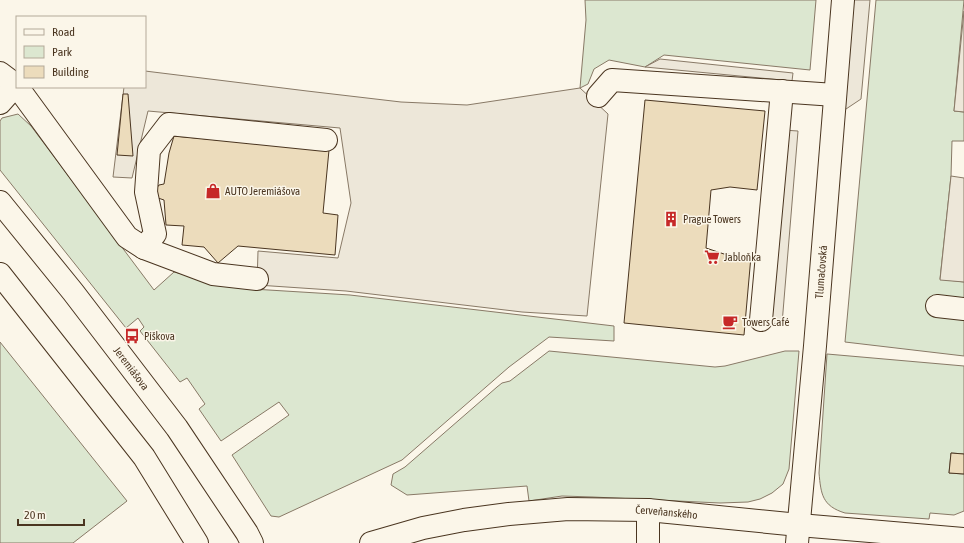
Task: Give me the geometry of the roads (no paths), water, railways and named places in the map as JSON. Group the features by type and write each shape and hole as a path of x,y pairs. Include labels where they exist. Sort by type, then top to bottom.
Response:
{"street":[{"name":"Tlumačovská","path":"798,534 843,0"},
{"path":"598,96 612,80 835,95"},
{"path":"0,102 5,83"},
{"path":"5,83 127,237 144,248 213,274 257,279"},
{"path":"761,320 782,91"},
{"path":"144,248 155,234 146,192 149,150 169,124 326,140"},
{"name":"Jeremiášova","path":"0,202 73,292 178,428 247,533 252,543"},
{"path":"0,274 144,457 197,543"},
{"path":"937,306 964,309"},
{"name":"Červeňanského","path":"371,543 423,528 464,520 509,514 568,509 648,510 798,534 964,539"},
{"path":"648,510 648,543"}],"place":[{"name":"AUTO Jeremiášova","path":"213,191"},
{"name":"Prague Towers","path":"671,219"},
{"name":"Jabloňka","path":"712,257"},
{"name":"Towers Café","path":"730,322"},
{"name":"Píškova","path":"132,336"}]}
